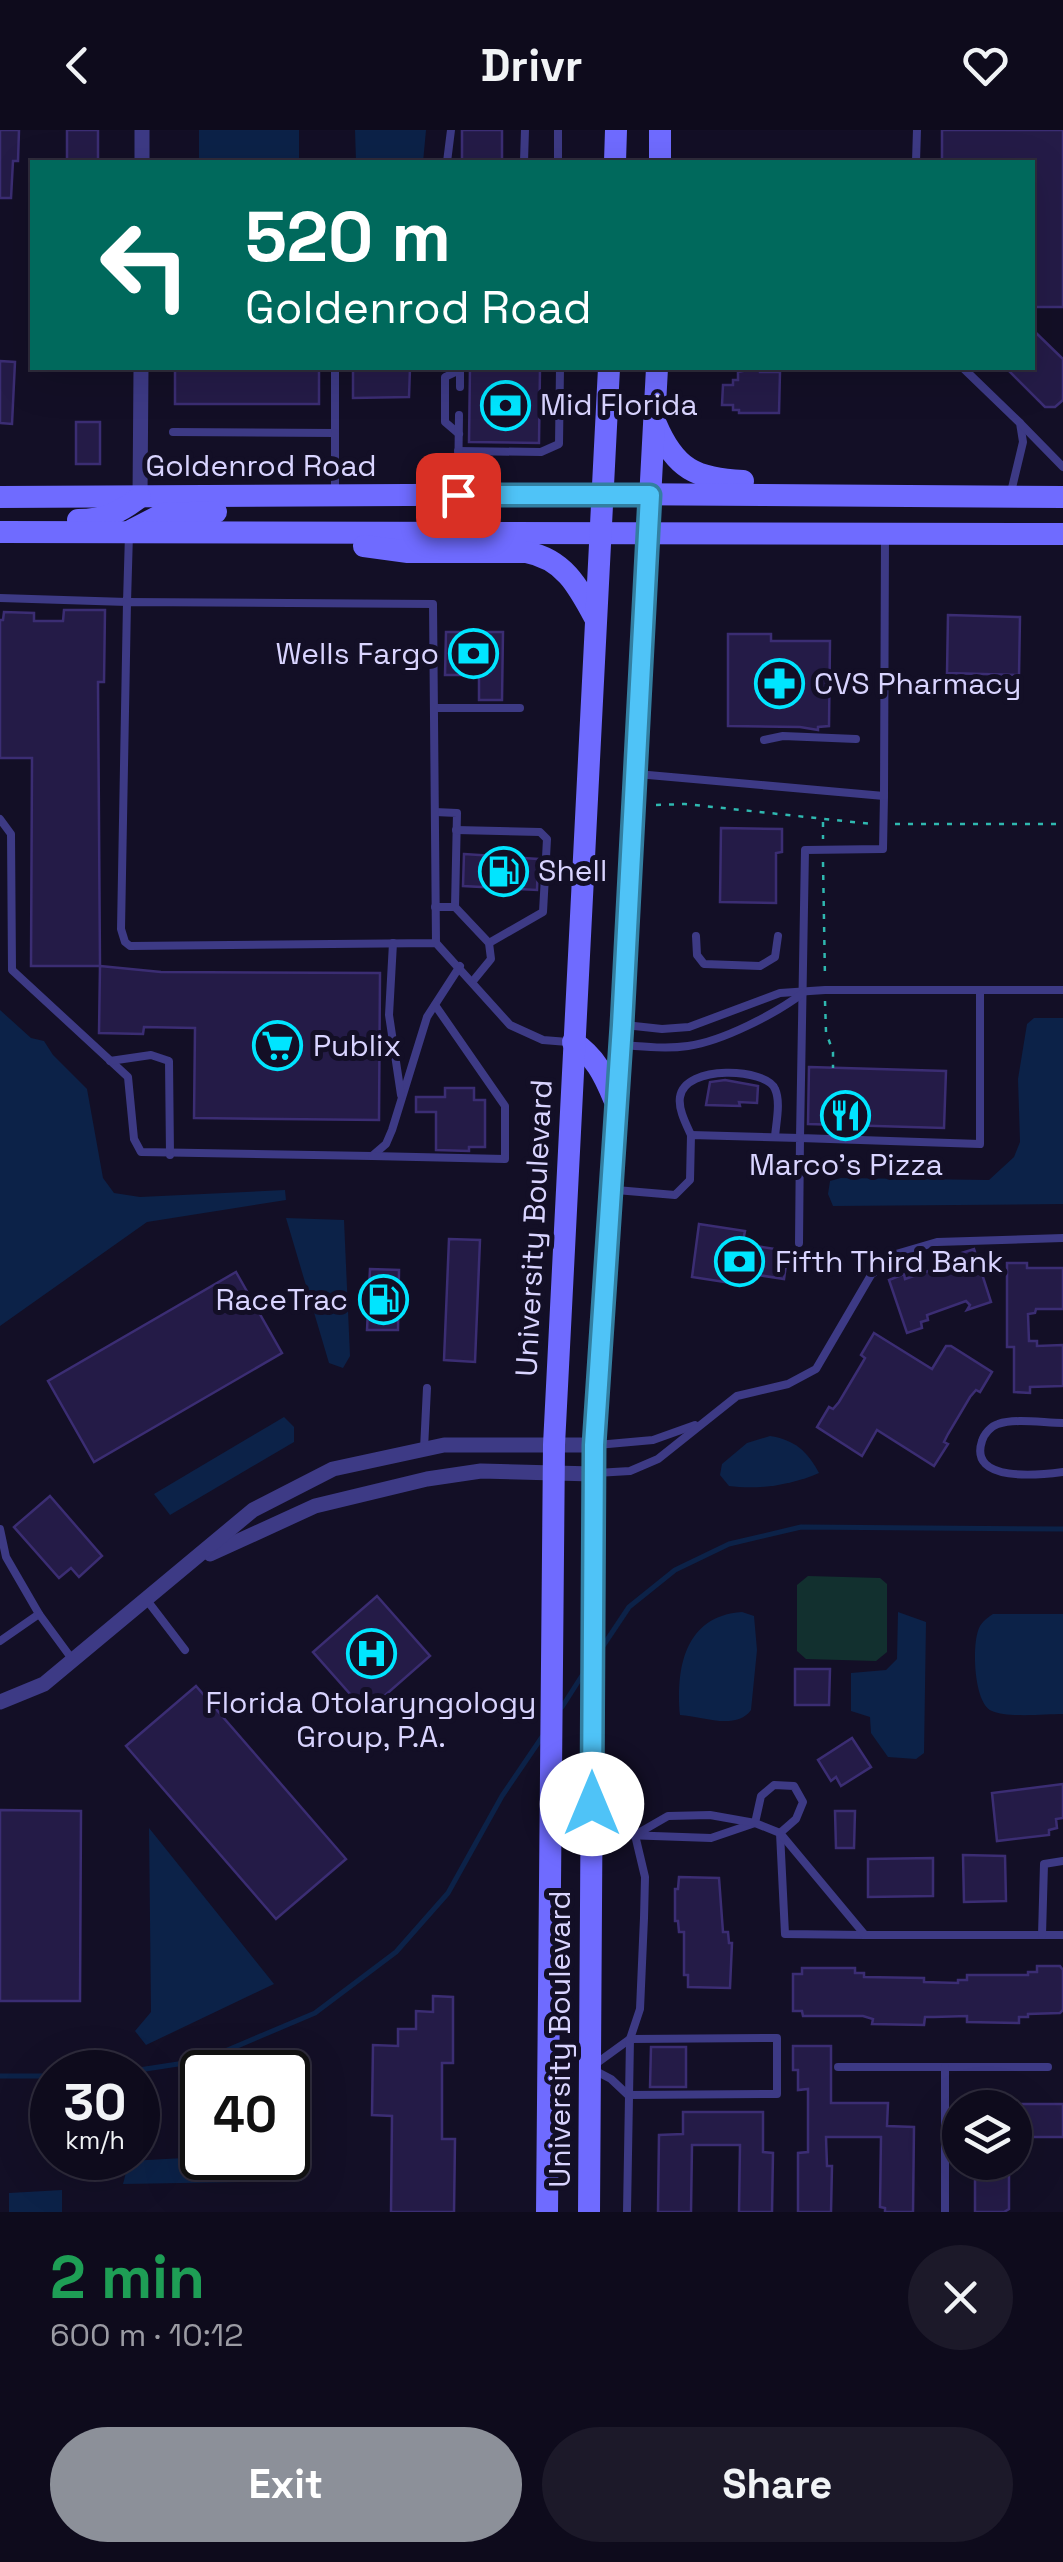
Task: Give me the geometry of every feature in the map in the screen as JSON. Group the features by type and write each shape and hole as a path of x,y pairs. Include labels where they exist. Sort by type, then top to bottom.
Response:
{"street":[{"path":"142,130 142,160"},
{"path":"616,130 616,160"},
{"path":"660,130 660,160"},
{"path":"0,520 101,519 119,513 140,497 141,370"},
{"name":"University Boulevard","path":"546,2212 553,1472 609,370"},
{"name":"University Boulevard","path":"589,2212 594,1445 617,1107 657,370"},
{"path":"654,419 664,444 689,471 702,478 809,484 860,497"},
{"path":"130,532 163,514 266,512 290,509 328,496"},
{"name":"Goldenrod Road","path":"0,497 1063,497"},
{"path":"0,532 1063,534"},
{"path":"266,533 408,552 542,555 563,567 596,621"},
{"path":"573,1042 587,1051 603,1072 617,1107"},
{"path":"0,1702 44,1684 253,1510 332,1469 444,1445 594,1445"},
{"path":"332,1469 343,1498"},
{"path":"184,1566 315,1506 426,1478 482,1470 594,1474"},
{"path":"547,2068 590,2068"}],"lane":[{"path":"448,160 450,130"},
{"path":"524,160 525,130"},
{"path":"558,130 558,160"},
{"path":"916,160 917,130"},
{"path":"328,496 335,370"},
{"path":"457,370 445,377 444,422 459,434"},
{"path":"460,370 460,387"},
{"path":"458,450 541,452 558,444 560,370"},
{"path":"965,370 1063,467"},
{"path":"458,495 459,416"},
{"path":"1010,497 1023,442 1020,422"},
{"path":"174,432 334,433"},
{"path":"130,532 121,929 125,942 130,946 436,943 510,1025 544,1040 573,1042"},
{"path":"798,1242 805,850 883,849 885,535"},
{"path":"0,598 433,604 436,943"},
{"path":"434,708 520,708"},
{"path":"764,740 783,736 856,739"},
{"path":"635,773 884,796"},
{"path":"435,812 456,814 455,907 489,944 491,959 473,982"},
{"path":"0,820 11,834 12,970 128,1077 134,1139 141,1152 505,1159 505,1106 434,1005"},
{"path":"456,830 540,832 547,839 544,912 489,944"},
{"path":"436,907 455,907"},
{"path":"696,936 698,955 708,966 760,966 775,957 778,936"},
{"path":"394,943 388,1015 402,1100"},
{"path":"372,1156 386,1144 426,1017 460,966"},
{"path":"691,1135 980,1144 980,990"},
{"path":"621,1035 689,1027 780,993 1063,990"},
{"path":"621,1035 675,1048 700,1044 781,1009 803,993"},
{"path":"110,1061 151,1055 169,1062 170,1155"},
{"path":"611,1189 675,1195 690,1180 691,1135 680,1098 688,1080 702,1074 752,1075 770,1082 776,1092 774,1137"},
{"path":"594,1474 630,1471 658,1459 737,1396 788,1384 816,1369 871,1275 896,1254 937,1242 1063,1238"},
{"path":"424,1449 427,1388"},
{"path":"594,1445 653,1440 699,1423"},
{"path":"1063,1423 1000,1423 989,1429 981,1442 981,1457 997,1473 1063,1472"},
{"path":"0,1529 6,1557 72,1660"},
{"path":"146,1599 185,1650"},
{"path":"0,1641 40,1614"},
{"path":"755,1823 761,1796 774,1784 794,1786 803,1802 796,1819 780,1834 785,1934 1063,1935"},
{"path":"635,1835 668,1816 710,1815 755,1823 780,1834 865,1935"},
{"path":"592,1834 711,1838 755,1823"},
{"path":"627,2212 630,2039 640,2009 645,1877 635,1835"},
{"path":"1042,1935 1044,1864 1063,1861"},
{"path":"777,2038 777,2094 628,2095 590,2068 630,2039 777,2038"},
{"path":"838,2067 1048,2067"},
{"path":"945,2067 945,2212"}],"path":[{"path":"650,805 684,804 884,824 1063,824"},
{"path":"823,820 826,1032 833,1052 833,1068"}],"green space":[{"path":"808,1576 880,1578 887,1584 887,1652 876,1661 806,1659 797,1651 797,1585"}],"water":[{"path":"199,130 299,130 299,160 199,160"},
{"path":"355,130 426,130 423,160 356,160"},
{"path":"0,1010 31,1038 44,1041 87,1089 103,1178 114,1193 140,1197 285,1190 286,1200 147,1222 0,1326"},
{"path":"1034,1018 1063,1018 1063,1204 833,1206 828,1194 830,1181 841,1178 989,1180 1014,1157 1020,1142 1018,1079 1027,1024"},
{"path":"286,1218 344,1220 350,1356 343,1368 329,1363"},
{"path":"284,1417 294,1427 294,1442 170,1515 154,1494"},
{"path":"770,1436 799,1448 819,1473 775,1485 729,1486 720,1475 722,1464 747,1443"},
{"path":"742,1612 754,1616 757,1650 751,1710 728,1721 680,1715 683,1663 696,1634 707,1623"},
{"path":"898,1612 926,1622 924,1753 916,1759 888,1757 871,1733 870,1717 851,1711 851,1673 886,1670 897,1659"},
{"path":"993,1614 1063,1614 1063,1714 1007,1714 986,1706 978,1687 975,1650 979,1628"},
{"path":"149,1828 274,1984 146,2045 135,2031 151,2012"},
{"path":"180,2158 180,2180 302,2181 123,2184 124,2180 160,2180 160,2159"},
{"path":"62,2190 62,2212 9,2212 9,2193"}],"building":[{"path":"0,130 19,130 11,198 0,198"},
{"path":"67,130 98,130 98,160 67,160"},
{"path":"462,130 502,130 502,160 462,160"},
{"path":"942,130 1063,130 1063,307 1035,307 1035,160 942,160"},
{"path":"1035,332 1063,359 1063,400 1055,407 1045,407 1008,370 1035,370"},
{"path":"0,361 15,362 12,424 0,423"},
{"path":"175,370 319,370 319,404 175,404"},
{"path":"353,370 410,370 409,397 353,398"},
{"name":"Mid Florida","path":"470,370 540,370 539,443 469,442"},
{"path":"738,372 780,372 779,413 739,413 733,405 722,405 723,385 733,385"},
{"path":"76,422 100,422 100,464 76,464"},
{"path":"64,610 105,610 104,682 98,682 100,966 31,966 32,758 0,758 0,620 4,612 34,613 34,621 63,621"},
{"path":"948,615 1020,617 1019,675 947,673"},
{"name":"Wells Fargo","path":"446,632 503,632 502,700 479,700 479,675 445,675"},
{"name":"CVS Pharmacy","path":"728,634 771,634 771,641 830,641 829,726 818,730 728,726"},
{"path":"721,828 782,829 782,852 776,853 776,903 720,902"},
{"path":"464,854 538,859 537,890 463,886"},
{"path":"100,966 161,972 380,973 379,1120 194,1118 195,1028 144,1027 143,1034 99,1033"},
{"path":"809,1067 946,1071 944,1128 808,1124"},
{"path":"725,1080 758,1086 757,1103 706,1105 710,1082"},
{"path":"445,1088 474,1088 474,1100 485,1100 485,1147 469,1147 469,1151 436,1150 436,1112 416,1112 416,1097 445,1097"},
{"name":"Fifth Third Bank","path":"699,1224 745,1231 743,1241 750,1242 749,1245 788,1251 784,1279 745,1273 739,1275 738,1284 692,1277"},
{"path":"449,1239 480,1240 475,1362 444,1360"},
{"path":"974,1249 991,1302 967,1310 970,1305 966,1301 927,1315 928,1320 921,1322 922,1328 907,1333 889,1280 904,1274 905,1279 960,1260 958,1254"},
{"path":"1007,1263 1027,1263 1027,1268 1063,1268 1063,1309 1036,1309 1028,1314 1029,1341 1037,1341 1037,1346 1063,1345 1063,1386 1030,1387 1030,1393 1014,1392 1014,1347 1007,1347"},
{"name":"RaceTrac","path":"370,1269 399,1270 398,1330 367,1330"},
{"path":"236,1272 282,1353 94,1462 48,1381"},
{"path":"874,1333 932,1369 946,1346 951,1346 992,1372 980,1392 976,1390 970,1397 934,1466 877,1430 862,1456 817,1427 829,1407 833,1409 839,1402 865,1358 861,1355"},
{"path":"50,1496 102,1556 79,1577 71,1568 59,1578 14,1527"},
{"name":"Florida Otolaryngology Group, P.A.","path":"377,1596 430,1656 366,1712 313,1652"},
{"path":"795,1669 830,1669 829,1705 795,1705"},
{"path":"196,1686 346,1859 276,1919 126,1746"},
{"path":"852,1738 871,1767 841,1786 836,1777 831,1781 818,1760"},
{"path":"1063,1784 1063,1818 1056,1819 1057,1828 1049,1830 1049,1835 997,1841 992,1793"},
{"path":"0,1810 81,1811 80,2001 0,2001"},
{"path":"835,1811 855,1811 854,1848 836,1848"},
{"path":"963,1855 1005,1856 1006,1901 964,1902"},
{"path":"933,1858 933,1896 868,1897 868,1859"},
{"path":"679,1877 719,1878 723,1932 728,1932 732,1943 730,1988 688,1987 688,1975 684,1975 684,1932 679,1932 675,1921"},
{"path":"1037,1966 1060,1966 1063,1970 1063,2010 1028,2014 1019,2017 1019,2023 967,2022 967,2016 925,2017 924,2025 872,2024 873,2019 863,2016 803,2016 802,2011 793,2011 793,1974 802,1974 802,1968 855,1968 855,1973 864,1973 864,1977 958,1983 967,1980 967,1975 1028,1975 1037,1972"},
{"path":"433,1996 453,1997 453,2063 442,2063 442,2139 455,2139 454,2212 391,2212 392,2116 372,2115 373,2045 398,2046 398,2029 416,2029 416,2011 433,2012"},
{"path":"793,2046 831,2046 831,2103 888,2103 887,2126 914,2127 913,2212 885,2212 880,2207 881,2137 826,2137 827,2166 832,2166 831,2212 798,2212 798,2153 808,2152 808,2089 798,2090"},
{"path":"651,2047 686,2047 686,2087 650,2087"},
{"path":"1032,2104 1063,2104 1063,2137 1032,2137"},
{"path":"683,2112 763,2112 763,2152 773,2153 772,2212 739,2212 740,2145 692,2145 691,2212 658,2212 659,2135 683,2134"},
{"path":"975,2180 1009,2180 1009,2209 975,2212"}],"waterway":[{"path":"601,1649 629,1607 675,1570 729,1544 801,1527 1063,1529"},
{"path":"562,1707 583,1674"},
{"path":"160,2067 204,2060 315,2013 396,1952 448,1893 502,1796 542,1737"},
{"path":"0,2076 30,2076"}],"place":[{"name":"Mid Florida","path":"505,405"},
{"name":"Wells Fargo","path":"474,654"},
{"name":"CVS Pharmacy","path":"779,684"},
{"name":"Shell","path":"503,871"},
{"name":"Publix","path":"278,1046"},
{"name":"Marco's Pizza","path":"846,1116"},
{"name":"Fifth Third Bank","path":"740,1262"},
{"name":"RaceTrac","path":"383,1300"},
{"name":"Florida Otolaryngology Group, P.A.","path":"371,1654"}],"route":[{"path":"458,495 650,495 622,1025 594,1445 592,1804"}]}
